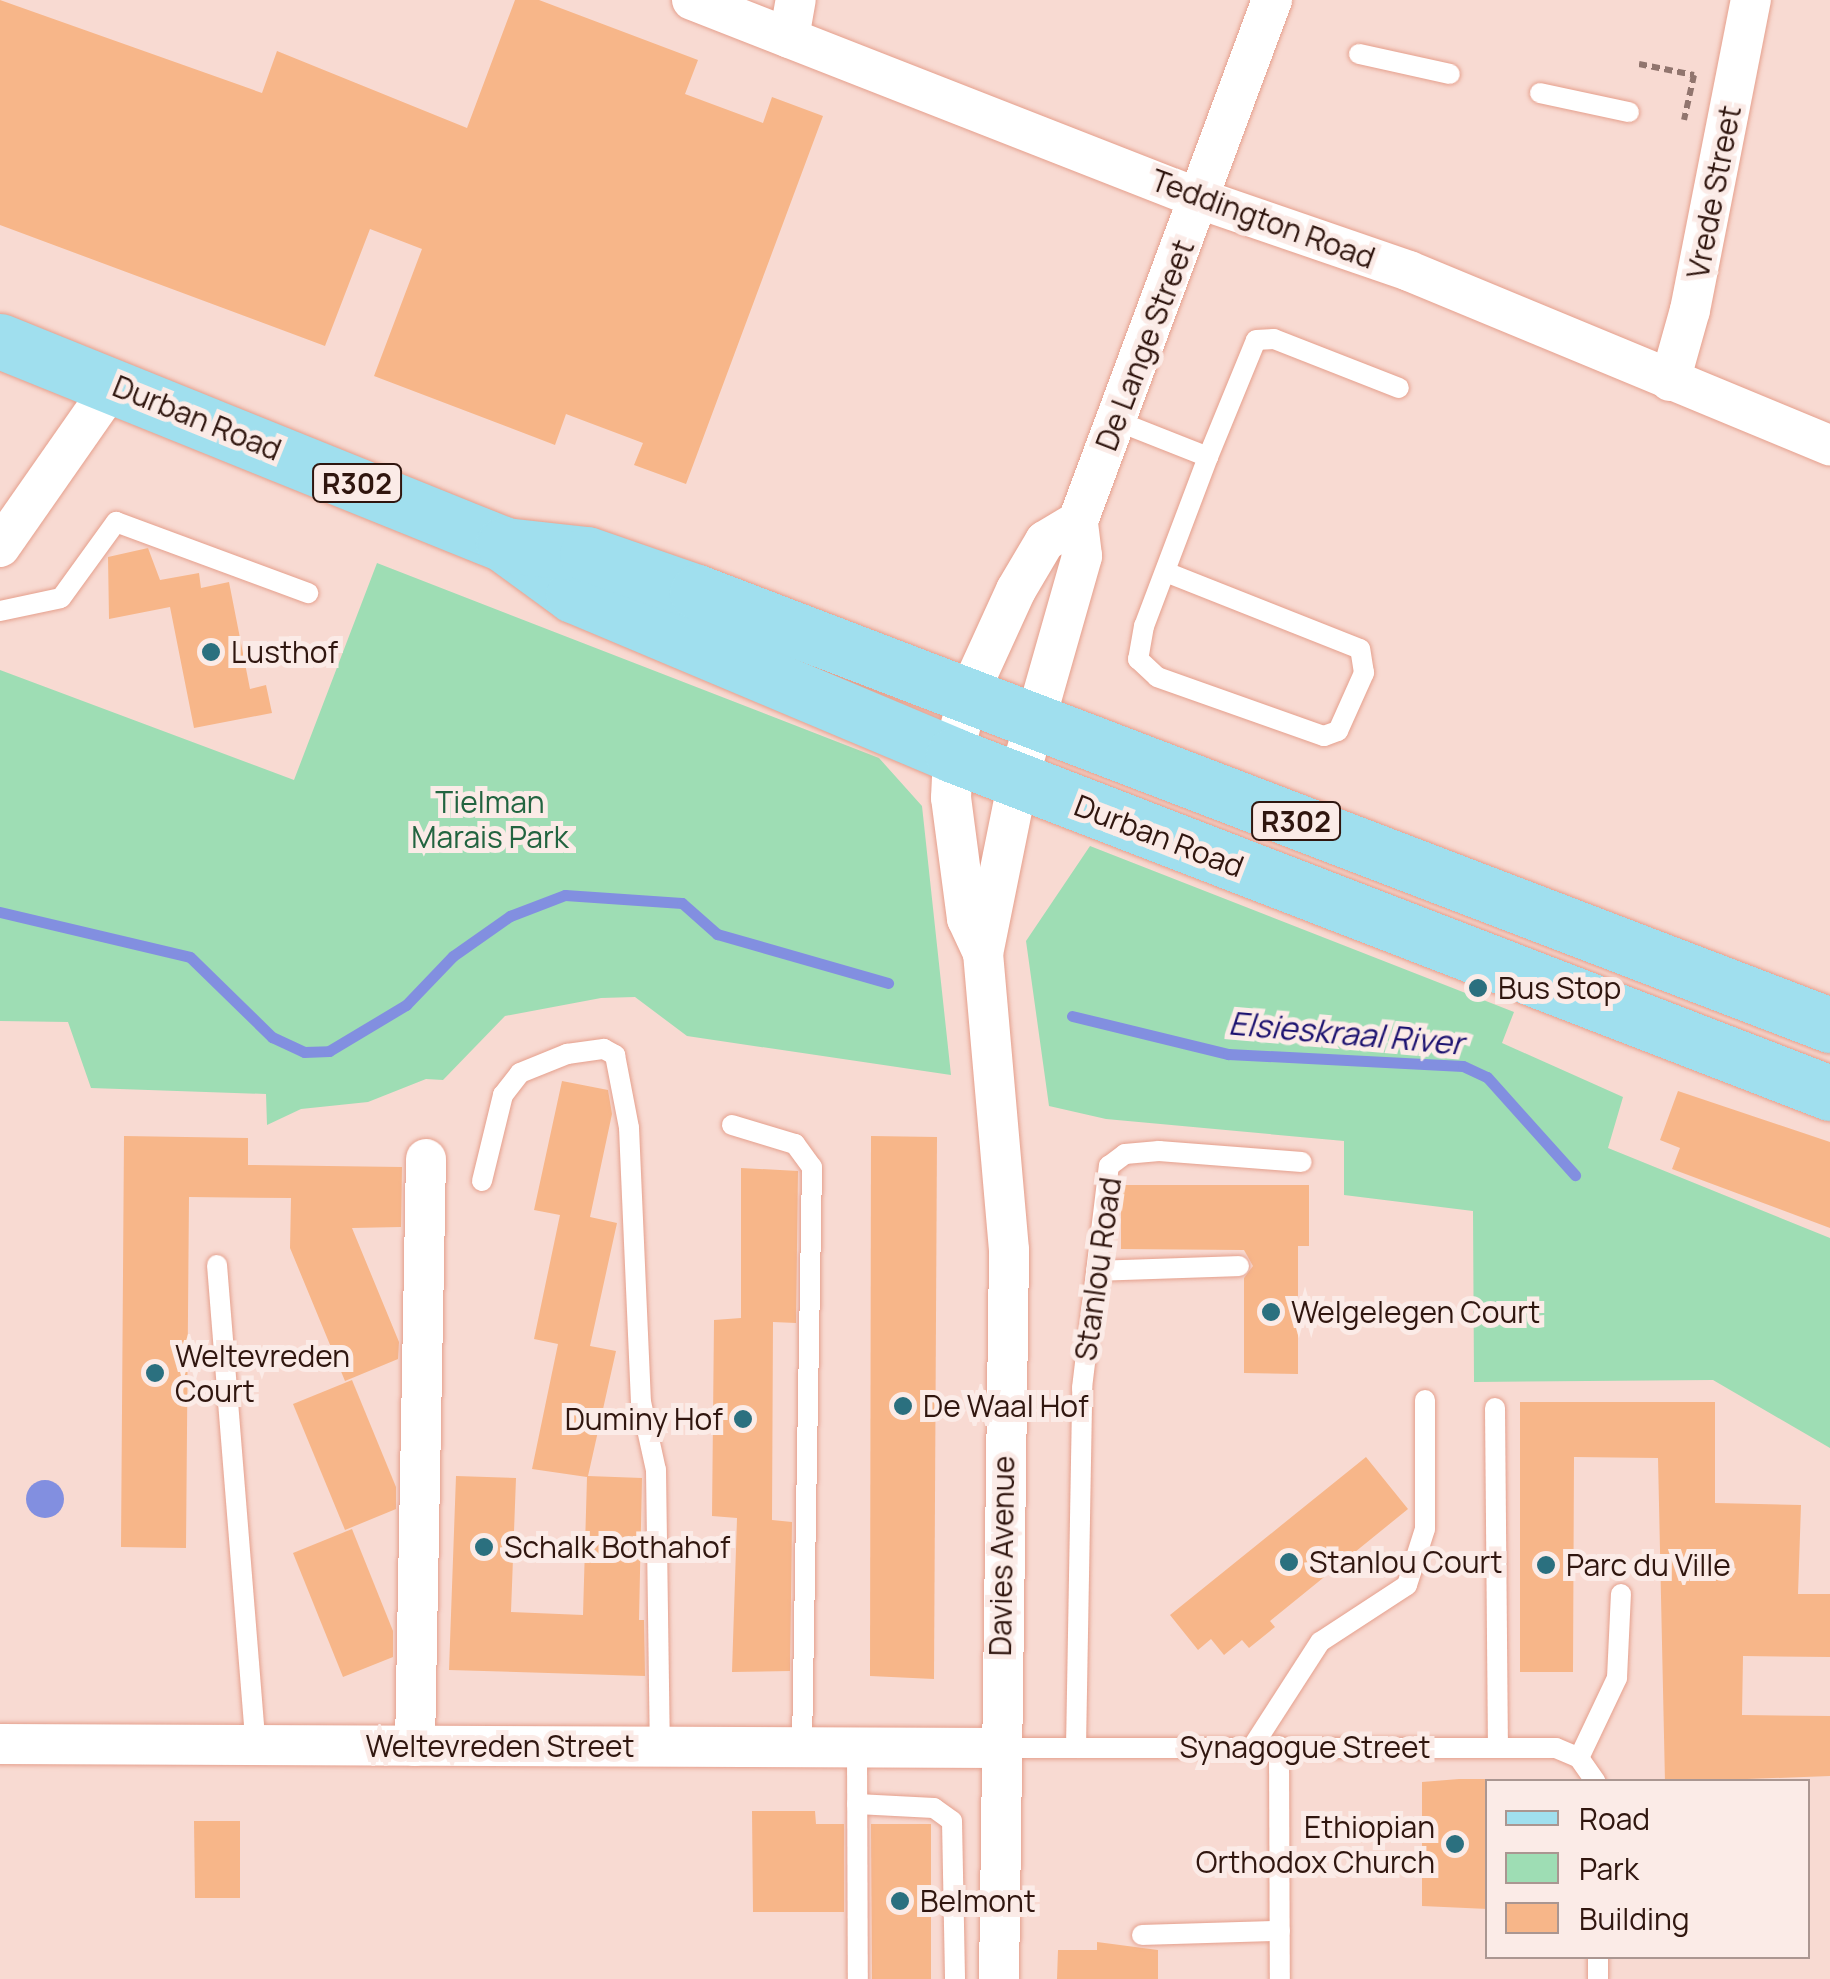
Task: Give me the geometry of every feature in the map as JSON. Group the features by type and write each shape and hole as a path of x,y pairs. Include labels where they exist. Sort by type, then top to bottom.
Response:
{"main road":[{"name":"Durban Road","path":"0,341 504,544 573,595 953,755 1830,1094"},
{"name":"Durban Road","path":"504,544 587,554 1034,719 1830,1025"}],"street":[{"name":"Teddington Road","path":"692,0 792,19 1200,199 1410,271 1670,382 1830,445"},
{"name":"De Lange Street","path":"1018,781 1082,556 1078,520 1272,0"},
{"name":"Vrede Street","path":"1670,382 1690,310 1752,0"},
{"path":"0,547 114,385"},
{"path":"968,694 1044,541 1078,520"},
{"name":"Davies Avenue","path":"968,694 953,755 951,798 964,901 983,954 1009,1250 999,1748 1000,1979"},
{"name":"Davies Avenue","path":"983,954 1018,781"},
{"path":"415,1746 426,1158"},
{"name":"Weltevreden Street","path":"0,1744 999,1748"}],"lane":[{"path":"1358,54 1450,74"},
{"path":"1540,93 1628,112"},
{"path":"1166,572 1360,649 1364,673 1338,731 1324,736 1144,668 1135,650 1256,340 1274,339 1400,388"},
{"path":"1117,421 1208,457"},
{"path":"0,610 61,598 116,522 308,593"},
{"path":"482,1181 503,1095 520,1073 567,1054 604,1049 615,1055 629,1128 641,1402 656,1470 660,1747"},
{"path":"732,1125 795,1144 812,1167 802,1748"},
{"name":"Stanlou Road","path":"1076,1748 1080,1437 1105,1180 1124,1154 1302,1162"},
{"path":"217,1265 256,1745"},
{"path":"1096,1271 1239,1266"},
{"path":"1253,1746 1320,1642 1408,1585 1425,1529 1424,1400"},
{"path":"1496,1408 1498,1747"},
{"path":"1594,1779 1579,1758 1618,1678 1621,1594"},
{"path":"1279,1746 1280,1979"},
{"name":"Synagogue Street","path":"999,1748 1498,1747 1556,1748 1579,1758"},
{"path":"857,1748 858,1979"},
{"path":"857,1804 934,1808 952,1821 955,1979"},
{"path":"1142,1935 1280,1931"}],"path":[{"path":"1638,64 1694,75 1684,120"}],"green space":[{"name":"Tielman Marais Park","path":"377,563 879,758 922,806 951,1075 687,1036 635,997 601,998 505,1016 443,1080 426,1079 368,1102 301,1109 267,1125 266,1094 91,1088 68,1022 0,1021 0,670 294,780"},
{"path":"1090,846 1514,1012 1502,1043 1623,1097 1608,1148 1830,1238 1830,1448 1713,1380 1474,1382 1473,1211 1344,1195 1344,1141 1106,1119 1049,1106 1026,941"}],"water":[{"path":"45,1480 58,1486 64,1499 58,1512 45,1518 32,1512 26,1499 32,1486"}],"building":[{"path":"0,0 262,93 277,51 467,128 515,0 539,0 698,60 685,94 763,123 772,97 823,116 686,484 634,465 643,443 566,414 555,445 374,376 422,249 370,229 325,346 0,225"},
{"name":"Lusthof","path":"148,548 160,580 199,573 201,588 229,582 250,689 266,685 272,713 194,728 170,607 109,619 108,557"},
{"path":"562,1081 608,1090 612,1114 590,1217 617,1223 590,1346 616,1351 588,1476 642,1478 639,1620 644,1620 645,1676 449,1670 456,1476 516,1478 511,1612 583,1615 587,1477 532,1469 558,1344 534,1339 560,1215 534,1210"},
{"path":"1678,1091 1830,1142 1830,1228 1672,1169 1680,1148 1660,1140"},
{"name":"Weltevreden Court","path":"124,1136 248,1138 248,1165 402,1167 401,1227 352,1228 399,1342 398,1359 345,1381 290,1248 291,1198 189,1197 186,1548 121,1547"},
{"name":"De Waal Hof","path":"871,1136 937,1137 934,1679 870,1676"},
{"name":"Duminy Hof","path":"741,1168 798,1171 796,1323 773,1322 772,1520 792,1522 790,1671 732,1672 737,1518 712,1516 714,1320 741,1318"},
{"name":"Welgelegen Court","path":"1121,1185 1309,1185 1309,1246 1298,1246 1298,1374 1244,1373 1244,1278 1253,1266 1244,1250 1121,1249"},
{"path":"352,1380 396,1487 396,1509 345,1530 293,1404"},
{"path":"1520,1402 1715,1402 1715,1503 1801,1505 1798,1594 1830,1594 1830,1657 1743,1656 1742,1715 1830,1716 1830,1776 1665,1779 1658,1458 1574,1457 1573,1672 1520,1672"},
{"name":"Stanlou Court","path":"1366,1457 1408,1509 1270,1621 1275,1627 1249,1648 1242,1640 1224,1655 1211,1639 1198,1650 1170,1615"},
{"path":"352,1529 393,1631 393,1657 343,1677 293,1553"},
{"name":"Ethiopian Orthodox Church","path":"1485,1779 1485,1909 1422,1906 1422,1782"},
{"path":"752,1811 815,1811 816,1824 844,1824 844,1912 753,1912"},
{"path":"194,1821 240,1821 240,1898 195,1898"},
{"name":"Belmont","path":"871,1824 931,1824 931,1979 872,1979"},
{"path":"1097,1942 1158,1950 1158,1979 1057,1979 1058,1950 1097,1950"}],"waterway":[{"name":"Elsieskraal River","path":"0,912 190,957 272,1037 304,1052 329,1051 406,1005 453,956 510,916 565,895 682,903 717,934 888,983"},
{"name":"Elsieskraal River","path":"1072,1016 1228,1054 1463,1066 1487,1077 1575,1175"}],"place":[{"name":"Lusthof","path":"211,652"},
{"name":"Bus Stop","path":"1478,988"},
{"name":"Welgelegen Court","path":"1271,1312"},
{"name":"Weltevreden Court","path":"155,1373"},
{"name":"De Waal Hof","path":"903,1406"},
{"name":"Duminy Hof","path":"743,1419"},
{"name":"Schalk Bothahof","path":"484,1547"},
{"name":"Stanlou Court","path":"1289,1562"},
{"name":"Parc du Ville","path":"1546,1565"},
{"name":"Ethiopian Orthodox Church","path":"1455,1844"},
{"name":"Belmont","path":"900,1901"}]}
